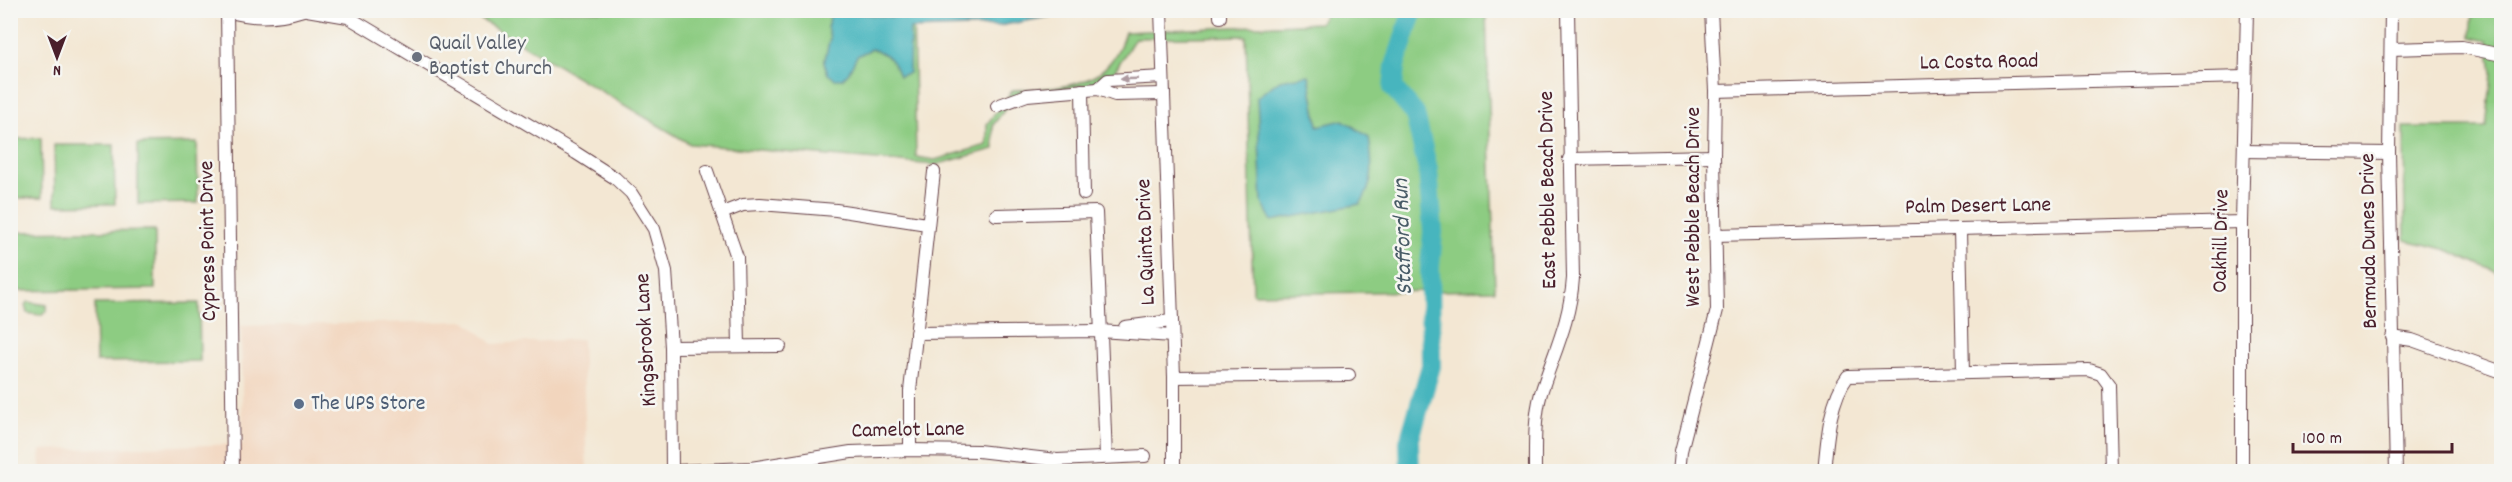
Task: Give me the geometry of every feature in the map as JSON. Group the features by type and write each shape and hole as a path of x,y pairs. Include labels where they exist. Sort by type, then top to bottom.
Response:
{"street":[{"name":"Kingsbrook Lane","path":"228,11 245,17 270,17 305,10 348,17 615,178 631,193 646,214 659,243 666,271 671,347 672,471"},
{"name":"La Quinta Drive","path":"1161,10 1172,336 1174,471"},
{"name":"East Pebble Beach Drive","path":"1535,471 1535,437 1541,395 1571,305 1568,10"},
{"name":"West Pebble Beach Drive","path":"1679,471 1681,451 1717,309 1713,156 1715,91 1710,10"},
{"name":"Oakhill Drive","path":"2242,471 2242,222 2247,10"},
{"name":"Bermuda Dunes Drive","path":"2391,10 2389,153 2396,471"},
{"name":"Cypress Point Drive","path":"228,11 233,471"},
{"path":"2391,49 2462,47 2502,55"},
{"name":"La Costa Road","path":"1715,91 2244,77"},
{"path":"1098,89 1108,80 1163,78"},
{"path":"997,106 1027,95 1082,90 1098,89 1115,95 1164,94"},
{"path":"1082,90 1084,194"},
{"path":"2244,151 2389,153"},
{"path":"1569,159 1713,156"},
{"path":"707,171 737,257 740,346"},
{"path":"910,450 910,391 934,172"},
{"path":"722,213 743,205 760,204 836,210 927,224"},
{"path":"996,215 1096,212 1106,457"},
{"name":"Palm Desert Lane","path":"1715,235 2242,222"},
{"path":"1960,229 1963,373"},
{"path":"1100,331 1171,321"},
{"path":"916,333 1100,331 1172,336"},
{"path":"2392,337 2412,340 2502,372"},
{"path":"671,347 780,346"},
{"path":"1824,471 1830,424 1840,388 1848,376 2089,370 2102,374 2109,386 2111,471"},
{"path":"1173,376 1349,375"},
{"name":"Camelot Lane","path":"672,471 751,468 851,452 910,450 978,451 1057,460 1145,456"}],"shaded area":[{"path":"466,321 493,344 582,339 587,471 41,472 40,450 243,444 241,326"}],"green space":[{"path":"466,11 913,11 916,157 935,160 987,145 987,124 1013,90 1066,86 1096,75 1108,65 1118,51 1125,32 1320,23 1327,11 1486,11 1495,290 1253,294 1246,36 1135,38 1114,72 1094,84 1015,96 993,125 994,149 935,165 690,144"},
{"path":"2473,11 2501,11 2501,274 2445,249 2405,240 2404,127 2486,127 2492,73 2488,41 2471,37"},
{"path":"41,138 42,198 11,198 11,139"},
{"path":"197,143 198,203 138,204 138,144"},
{"path":"54,145 114,145 115,204 55,205"},
{"path":"155,230 155,289 11,291 11,232"},
{"path":"28,302 47,305 47,311 40,315 27,313 25,305"},
{"path":"199,303 200,361 96,362 95,304"}],"water":[{"path":"994,11 1069,11 1064,14 999,26 910,29 909,73 899,76 889,58 871,49 857,56 842,79 835,79 828,74 824,63 830,38 827,27 831,15 851,13 893,17 910,12 959,15"},
{"path":"1309,75 1318,126 1343,120 1369,137 1372,163 1369,188 1360,204 1272,221 1262,203 1257,97 1280,80"}],"waterway":[{"name":"Stafford Run","path":"1410,472 1409,442 1431,366 1430,267 1433,232 1428,170 1415,114 1393,88 1395,66 1413,10"}],"place":[{"name":"Quail Valley Baptist Church","path":"417,57"},
{"name":"The UPS Store","path":"299,404"}]}
